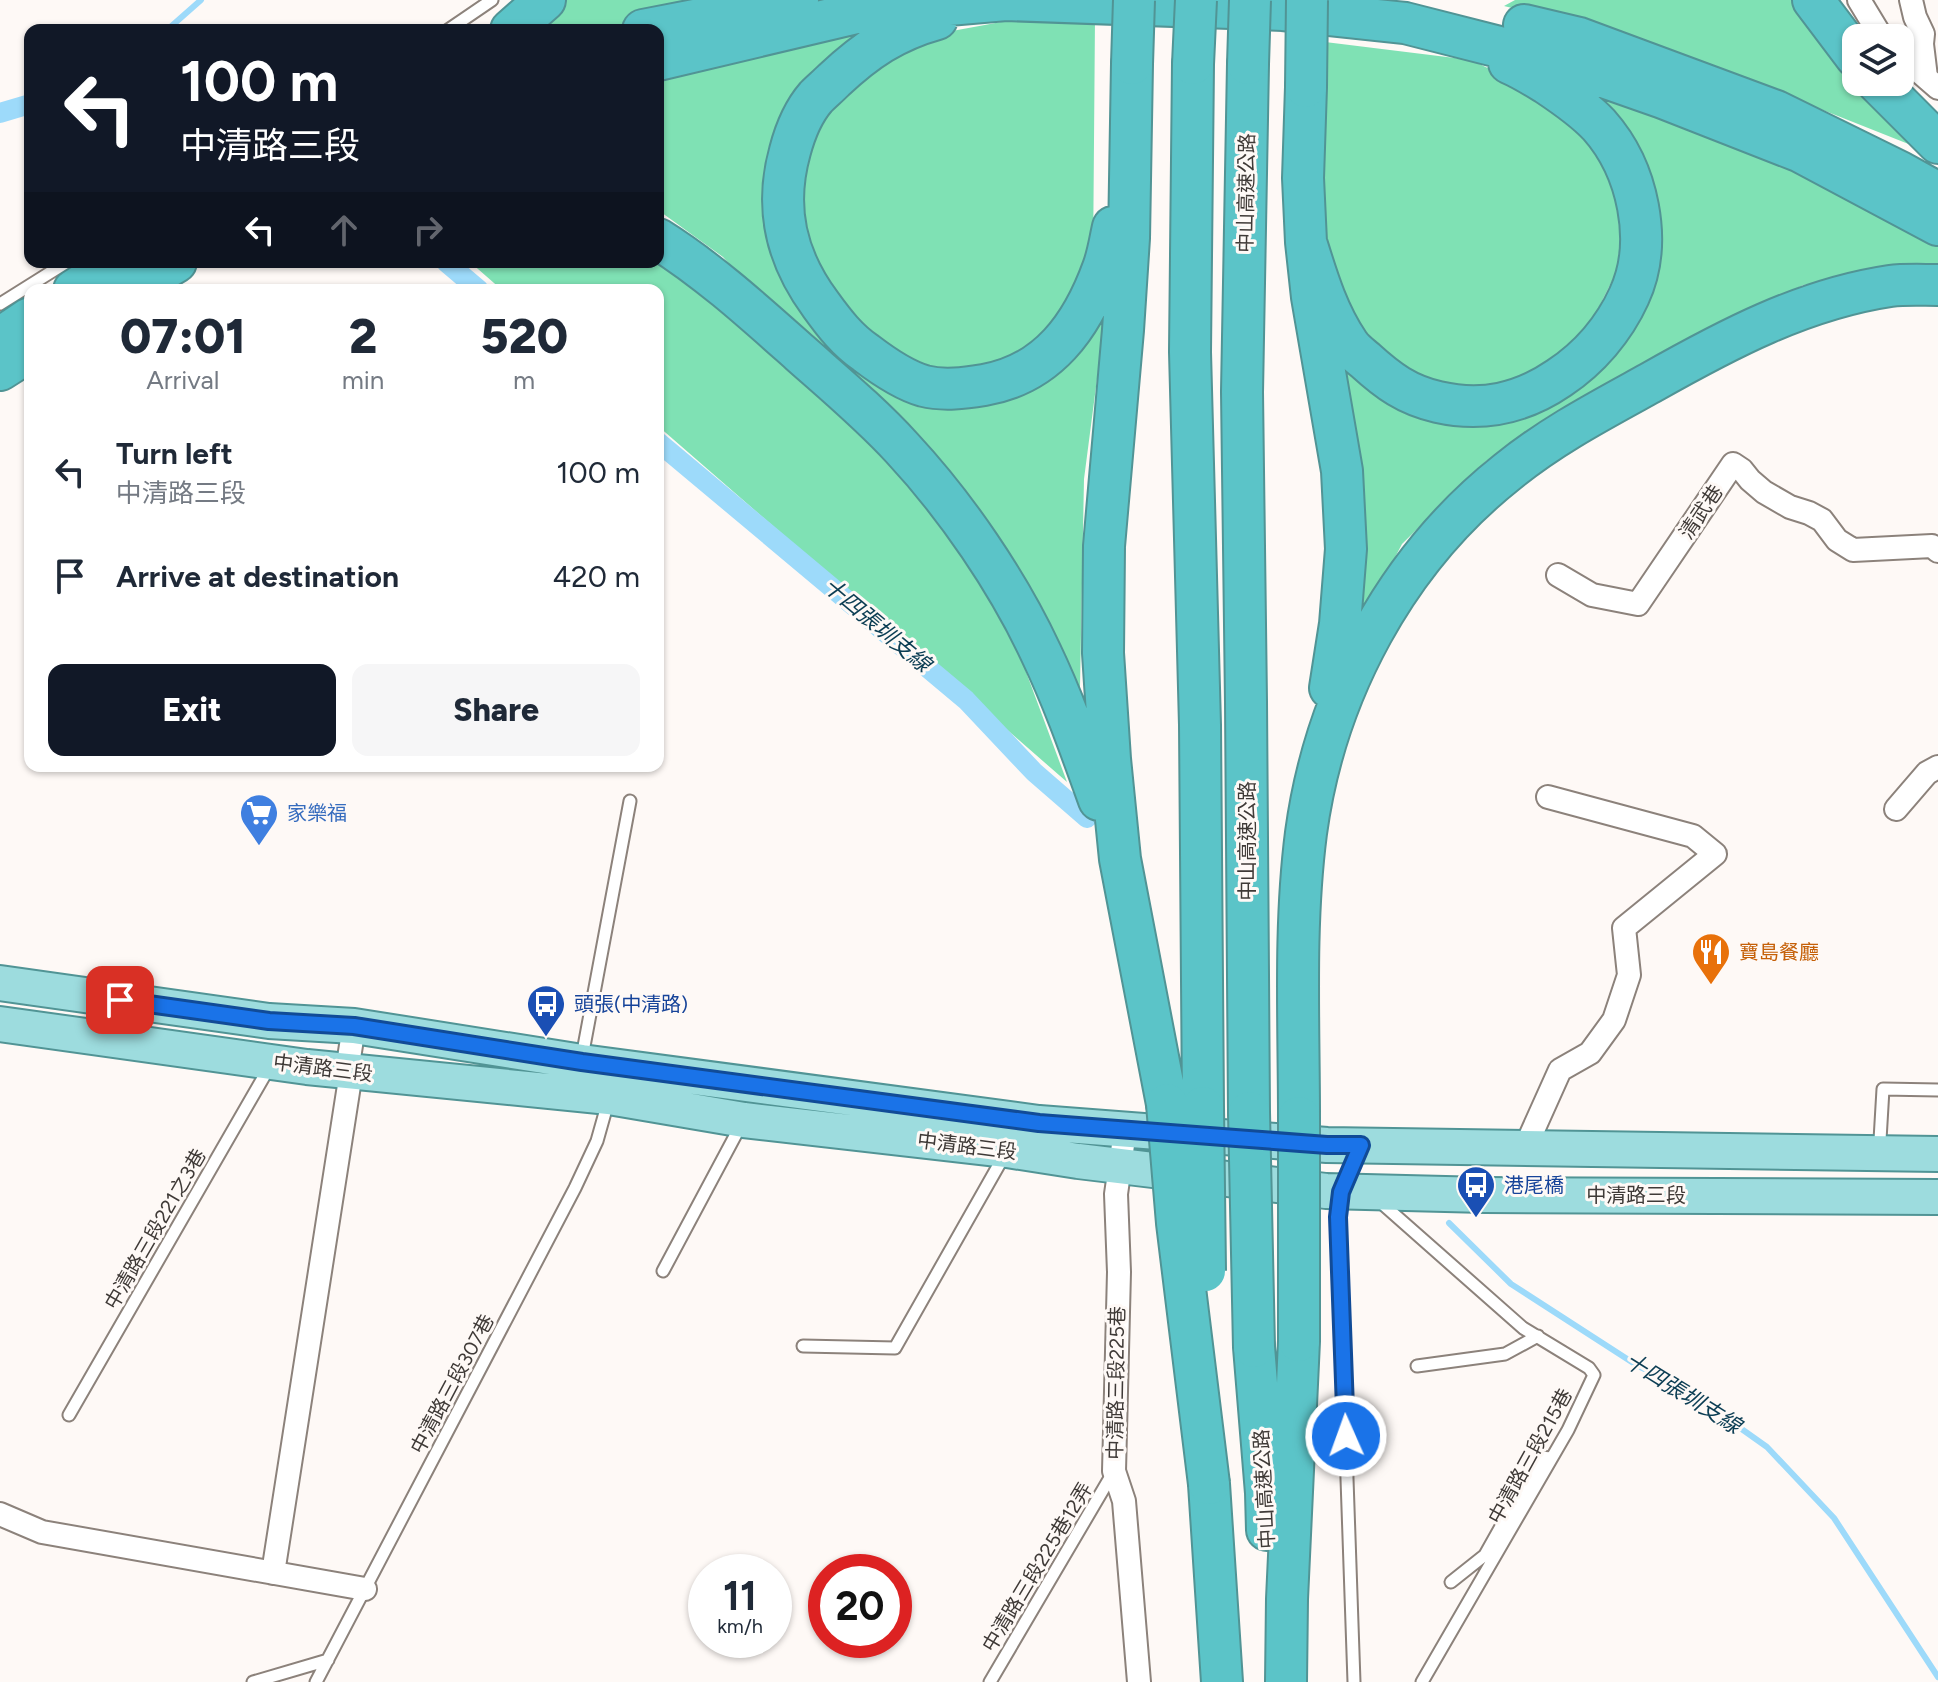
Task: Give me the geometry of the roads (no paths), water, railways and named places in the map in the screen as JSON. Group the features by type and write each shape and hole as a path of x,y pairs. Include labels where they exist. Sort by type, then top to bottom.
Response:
{"highway":[{"path":"518,24 545,0"},
{"path":"664,26 798,0"},
{"path":"1006,0 927,22 897,33 871,48 815,98 795,131 782,193 785,229 791,254 808,287 836,325 853,344 887,369 924,386 960,389 1003,382 1044,361 1065,340 1083,312 1104,267 1129,157"},
{"path":"664,59 856,13 1006,0 1481,14 1579,38 1776,111 1938,193"},
{"path":"1120,859 1103,653 1103,577 1128,253 1134,0"},
{"path":"1196,0 1190,352 1200,725 1185,1106 1222,1682"},
{"name":"中山高速公路","path":"1250,0 1242,392 1249,1112 1254,1347 1266,1493 1271,1682"},
{"path":"1286,1682 1299,1341 1300,916 1306,832 1320,763 1340,624 1346,549 1342,471 1312,297 1306,242 1303,178 1307,0"},
{"path":"1813,0 1842,38"},
{"path":"1409,12 1663,98 1801,152 1938,225"},
{"path":"1306,242 1324,300 1349,345 1387,380 1423,398 1451,405 1482,407 1518,401 1548,386 1574,368 1608,334 1630,295 1641,255 1640,219 1633,186 1621,156 1599,125 1568,97 1520,67 1409,12"},
{"path":"1891,96 1938,143"},
{"path":"664,224 705,257 775,331"},
{"path":"664,243 775,331 902,447 949,504 999,576 1040,651 1071,722 1120,859 1185,1106"},
{"path":"83,284 109,268"},
{"path":"139,284 166,268"},
{"path":"1320,763 1344,690 1394,595 1454,520 1506,472 1563,431 1699,355 1797,309 1838,296 1893,285 1938,285"},
{"path":"0,338 24,322"},
{"path":"0,370 24,355"}],"main road":[{"name":"中清路三段","path":"0,983 269,1021 354,1026 582,1062 1039,1123 1125,1131 1361,1145 1938,1154"},
{"name":"中清路三段","path":"0,1024 272,1062 609,1097 744,1120 1355,1192 1934,1201"}],"street":[{"path":"1859,0 1874,24"},
{"path":"1911,0 1923,34 1932,83"},
{"path":"1914,67 1932,83"},
{"name":"清武巷","path":"1558,575 1592,595 1638,604 1733,464 1764,492 1822,520 1837,540 1853,550 1932,546 1938,551"},
{"path":"1896,809 1927,773 1938,767"},
{"path":"1525,1148 1560,1070 1590,1053 1614,1020 1629,975 1624,928 1715,854 1693,836 1548,797"},
{"path":"273,1573 350,1079 347,1071 354,1026"},
{"name":"中清路三段225巷","path":"1125,1131 1116,1194 1119,1272 1114,1471 1124,1501 1139,1682"},
{"path":"0,1514 42,1532 365,1589"}],"lane":[{"path":"457,24 492,0"},
{"path":"32,284 57,268"},
{"path":"0,304 24,289"},
{"path":"582,1062 630,801"},
{"name":"中清路三段221之3巷","path":"69,1415 272,1062"},
{"path":"1863,1153 1880,1140 1883,1089 1938,1090"},
{"name":"中清路三段307巷","path":"316,1682 575,1188 597,1141 609,1097"},
{"path":"663,1271 744,1120"},
{"path":"1354,1682 1338,1217 1355,1192 1361,1145"},
{"path":"803,1346 895,1348 1007,1150"},
{"name":"中清路三段215巷","path":"1355,1192 1523,1328 1589,1368 1594,1375 1568,1430 1422,1682"},
{"path":"1417,1366 1505,1354 1538,1336"},
{"path":"1451,1582 1485,1555 1540,1457 1551,1458"},
{"name":"中清路三段225巷12弄","path":"990,1682 1114,1471"},
{"path":"253,1682 328,1660"}],"waterway":[{"path":"174,24 201,0"},
{"name":"十四張圳支線","path":"0,113 24,106"},
{"name":"十四張圳支線","path":"453,268 472,284"},
{"name":"十四張圳支線","path":"664,447 966,700 1034,772 1087,818"},
{"name":"十四張圳支線","path":"1449,1223 1511,1284 1638,1366 1681,1386 1767,1447 1834,1518 1938,1677"}],"place":[{"name":"家樂福","path":"259,847"},
{"name":"寶島餐廳","path":"1711,986"},
{"name":"頭張(中清路)","path":"546,1038"},
{"name":"港尾橋","path":"1476,1219"}]}
